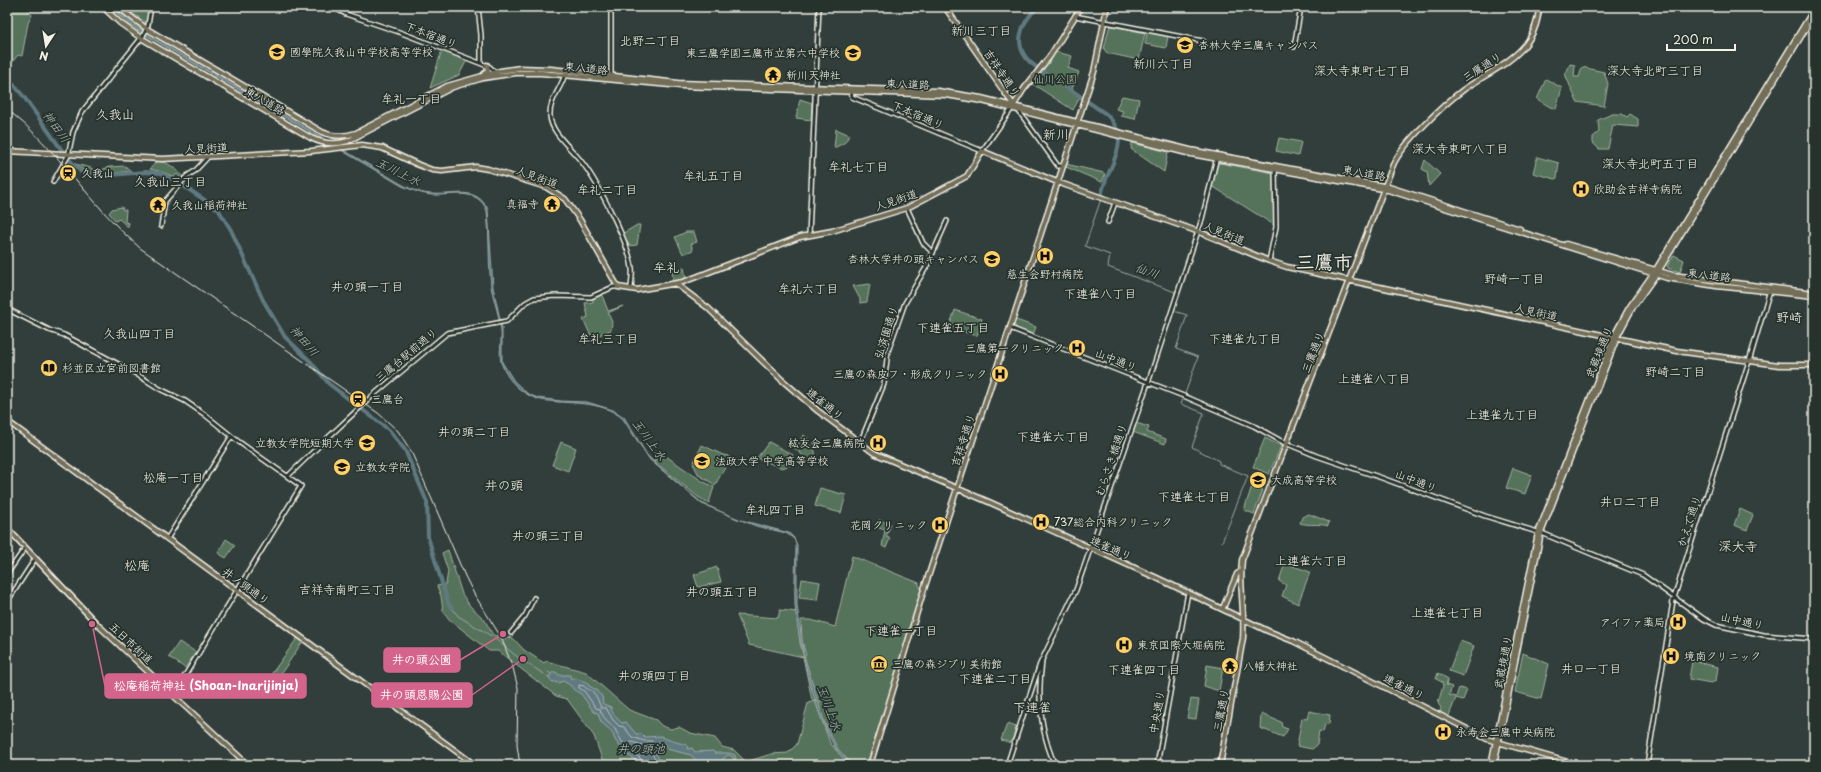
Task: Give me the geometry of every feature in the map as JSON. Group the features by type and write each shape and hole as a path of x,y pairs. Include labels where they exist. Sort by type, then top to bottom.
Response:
{"main road":[{"name":"東八道路","path":"103,7 120,23 141,38 311,138 333,144 353,138 448,89 496,74"},
{"name":"東八道路","path":"118,7 147,29 322,132 340,136 356,133 438,91 457,83 480,76 526,68 610,78 678,83 956,93 1217,157 1384,188 1656,273 1736,285 1814,293"},
{"name":"吉祥寺通り","path":"945,7 1013,107 1018,110"},
{"path":"1013,107 1020,94 1038,72 1081,7"},
{"name":"吉祥寺通り","path":"870,765 911,630 1095,69 1107,7"},
{"name":"三鷹通り","path":"1220,765 1243,638 1244,619 1241,571 1244,552 1287,444 1395,159 1415,134 1460,93 1513,58 1524,48 1535,29 1540,7"},
{"name":"武蔵境通り","path":"1656,273 1689,215 1814,9"},
{"name":"武蔵境通り","path":"1497,743 1540,533 1568,453 1616,337 1629,308 1656,273 1814,15"},
{"path":"480,76 488,71 487,65"},
{"name":"東八道路","path":"1018,110 1077,123"},
{"path":"1023,117 1024,113 1027,112"},
{"path":"340,136 337,139 339,141 353,138"},
{"name":"人見街道","path":"7,151 66,156 160,159 207,158 311,151 367,145 382,148 429,169 442,171 482,168 554,190 572,206 618,287 631,289 644,289 676,284 690,280 794,238 832,231 907,208 967,176 982,151 1057,182 1198,232 1269,261 1349,281 1616,337 1684,353 1779,365 1814,365"},
{"path":"1689,215 1689,217 1694,212"},
{"name":"連雀通り","path":"676,284 707,307 782,380 818,411 878,456 957,488 1223,608 1302,645 1497,743 1578,765"},
{"name":"東八道路","path":"1770,289 1814,296"},
{"name":"武蔵境通り","path":"1540,533 1616,337"},
{"name":"井ノ頭通り","path":"7,421 475,765"},
{"path":"1568,453 1570,454 1574,448"},
{"name":"五日市街道","path":"7,528 98,625 248,765"},
{"path":"1223,608 1237,574 1241,571"},
{"path":"1491,765 1497,743"},
{"path":"1494,765 1497,743"}],"street":[{"path":"53,182 66,156 73,132 82,112 147,29 151,7"},
{"name":"下本宿通り","path":"333,7 346,14 487,65 496,74"},
{"path":"478,7 481,35 481,63"},
{"path":"610,78 611,7"},
{"path":"809,235 819,7"},
{"path":"1294,47 1301,7"},
{"path":"1075,16 1203,41"},
{"path":"565,73 550,105 550,119 556,131 585,167 616,223 630,257 632,270 631,289"},
{"name":"下本宿通り","path":"851,90 852,97 982,151"},
{"path":"982,151 1013,107"},
{"path":"1018,110 1058,166 1062,166"},
{"name":"むらさき橋通り","path":"1006,765 1043,655 1073,598 1091,548 1198,232 1217,157"},
{"path":"161,226 165,201 207,158"},
{"path":"1269,261 1276,227 1275,168"},
{"path":"1108,222 1115,203"},
{"path":"907,208 923,243 933,253"},
{"name":"弘済園通り","path":"860,443 884,384 888,351 902,309 906,299 927,266 947,221"},
{"name":"三鷹台駅前通り","path":"289,478 288,476 348,417 359,410 366,402 447,333 503,322 511,318 525,304 534,298 556,296 591,297 618,287"},
{"name":"かえで通り","path":"1647,765 1674,597 1750,361 1770,289"},
{"path":"7,309 43,327 62,334 196,408 231,437 301,486 173,695"},
{"name":"山中通り","path":"1010,328 1184,396 1256,427 1287,444 1484,516 1540,533 1642,574 1704,619 1723,627 1767,635 1814,639"},
{"path":"167,539 231,437"},
{"path":"7,574 25,548"},
{"path":"7,602 35,559"},
{"name":"中央通り","path":"1157,765 1188,592"},
{"path":"511,634 525,616 534,598"},
{"path":"1043,655 1039,706 1043,730 1055,765"}],"green space":[{"path":"7,7 26,7 32,15 28,23 22,56 18,55 7,68"},
{"path":"106,7 116,7 143,29 140,35 114,15"},
{"path":"129,7 149,7 147,23 132,13"},
{"path":"1111,26 1145,33 1139,60 1107,53 1104,49 1109,28"},
{"path":"1147,32 1168,36 1166,48 1145,44"},
{"path":"442,50 467,60 459,75 430,88"},
{"name":"仙川公園","path":"1056,52 1072,56 1068,68 1079,72 1072,89 1081,95 1073,110 1031,83"},
{"path":"1570,64 1575,65 1574,77 1579,77 1582,67 1604,72 1608,84 1604,106 1577,102 1565,74"},
{"path":"1546,79 1562,88 1556,109 1537,99"},
{"path":"1122,96 1139,99 1135,119 1121,116 1123,111 1116,109"},
{"path":"800,99 812,103 811,120 796,118"},
{"path":"1612,114 1622,114 1627,117 1630,114 1638,119 1638,127 1613,125 1608,149 1599,149 1593,143 1593,137 1599,132 1598,120"},
{"path":"836,129 850,135 844,143 834,148"},
{"path":"1279,138 1301,142 1298,156 1276,151"},
{"path":"1132,143 1168,152 1164,172 1131,149"},
{"path":"1537,157 1559,163 1557,178 1555,179 1533,173"},
{"path":"1425,160 1440,174 1429,186 1427,172 1422,169"},
{"path":"157,161 169,164 184,178 182,180 177,174 174,177 163,172 150,169"},
{"path":"1220,163 1273,173 1274,225 1212,186 1217,165"},
{"path":"75,164 91,168 96,172 109,167 125,166 131,171 109,174 94,173 87,172"},
{"path":"1066,164 1104,173 1105,175 1102,182 1066,167"},
{"path":"122,207 123,210 126,210 125,222 129,223 128,227 119,219 116,221 109,213 112,209"},
{"path":"637,225 640,225 637,245 628,246 622,234"},
{"path":"686,232 694,232 697,242 691,244 693,250 683,254 675,237"},
{"path":"1674,255 1684,260 1680,272 1668,268 1667,266"},
{"path":"671,261 675,261 676,268 684,267 686,279 673,281"},
{"path":"870,284 867,302 860,303 860,299 853,286"},
{"path":"602,295 608,311 623,306 608,313 612,322 611,330 592,338 583,319 588,317 585,303 593,302 593,298"},
{"path":"955,310 982,319 977,336 949,327"},
{"path":"1016,320 1036,327 1033,335 1017,329 1014,324"},
{"path":"1136,423 1149,427 1147,432 1166,439 1165,444 1133,432"},
{"path":"804,435 814,449 815,460 806,458 794,448"},
{"path":"1265,438 1281,446 1269,474 1253,467"},
{"path":"561,442 576,448 568,471 552,465"},
{"path":"769,442 793,455 788,466 782,468 757,458"},
{"path":"702,445 723,455 729,456 726,466 715,485 699,475 693,464"},
{"path":"660,452 702,481 714,487 709,503 698,497 654,461"},
{"path":"1513,468 1532,475 1525,494 1506,488"},
{"path":"1252,486 1263,490 1254,514 1244,510"},
{"path":"820,488 846,495 841,513 815,506"},
{"path":"1740,509 1753,515 1747,530 1734,525"},
{"path":"1309,514 1329,522 1328,526 1300,523 1302,517"},
{"path":"879,520 891,524 886,537 890,538 886,548 882,546 885,530 876,527"},
{"path":"226,539 235,545 226,558 218,553"},
{"path":"448,550 462,594 470,606 484,619 493,635 504,639 508,637 513,638 524,650 544,663 546,661 586,672 629,710 656,720 662,726 671,729 679,727 690,733 715,738 722,747 734,750 746,762 771,754 788,753 797,744 808,703 815,701 830,743 849,765 609,765 602,759 594,736 567,699 556,696 498,651 489,651 449,619 443,611 441,596 437,586 446,584 448,571 442,553"},
{"path":"852,556 919,583 919,586 922,588 868,765 853,765 834,746 819,709 819,703 822,701 812,700 803,657 749,645 737,615 778,618 780,610 797,612 800,643 804,657 806,655 802,641 801,620 811,620 835,627"},
{"path":"1285,563 1310,572 1298,604 1282,596 1286,585 1279,581"},
{"path":"717,567 721,582 698,587 694,575"},
{"path":"802,579 820,582 817,600 799,598"},
{"path":"298,637 303,641 276,681 270,676"},
{"path":"1460,641 1474,646 1463,676 1449,671"},
{"path":"179,642 196,652 185,668 169,657"},
{"path":"1523,653 1549,664 1541,699 1515,692"},
{"path":"1692,661 1718,667 1716,681 1711,683 1689,679"},
{"path":"1207,665 1223,668 1219,691 1204,686"},
{"path":"1438,673 1448,679 1446,685 1452,687 1449,695 1456,697 1459,688 1467,690 1463,700 1456,698 1448,718 1440,714 1441,708 1438,703 1443,686 1442,682 1436,679"},
{"path":"1191,699 1199,700 1196,719 1187,718"},
{"path":"1309,711 1330,715 1329,724 1325,724 1323,732 1319,731 1317,745 1312,749 1297,746 1302,718 1307,719"},
{"path":"1261,714 1281,722 1282,727 1288,729 1283,737 1260,728"},
{"path":"1007,724 1017,727 1011,743 1001,740"}],"water":[{"path":"111,7 143,32 403,185 425,193 464,193 477,197 483,202 488,209 493,287 502,328 502,362 514,381 528,394 538,398 587,402 613,410 624,417 647,455 656,464 702,503 722,512 702,504 650,460 623,419 614,413 605,408 595,406 535,398 523,392 508,377 501,361 500,326 491,287 487,211 483,203 464,194 432,195 417,192 402,186 142,33 125,21"},
{"path":"742,520 789,533 794,538 797,545 797,605 804,655 825,724 838,749 852,765 841,755 830,739 821,717 806,666 800,642 795,605 796,544 794,539 786,533 756,526"},
{"name":"井の頭池","path":"553,672 556,672 559,675 570,675 571,679 576,678 588,683 589,686 597,690 597,692 602,696 603,704 611,707 617,718 622,723 626,722 636,734 642,734 645,737 661,736 687,745 688,749 692,748 695,752 713,751 715,753 729,753 735,755 736,759 734,759 737,761 737,765 733,765 736,762 733,761 733,757 728,755 723,759 725,765 706,765 696,761 691,755 667,749 667,746 661,743 656,745 655,751 665,765 638,765 637,761 626,754 615,740 612,732 601,722 598,713 594,712 581,694 563,681 558,683 551,681 549,677"}],"waterway":[{"name":"仙川","path":"1038,7 1026,21 1020,36 1020,44 1027,59 1106,114 1115,124 1119,145 1101,197"},
{"name":"神田川","path":"7,76 24,97 66,156 81,172 99,176 146,172 161,173 218,209 231,230 263,300 285,337 311,362 329,384 389,430 405,450 427,502 428,537 448,603 452,608"},
{"name":"仙川","path":"1101,199 1085,246 1110,255 1108,267 1175,292 1171,310"},
{"name":"仙川","path":"1174,311 1187,315 1176,349 1198,357 1185,394"},
{"name":"仙川","path":"1184,397 1181,404 1204,413 1192,447 1219,461 1219,464 1248,476 1222,542"},
{"name":"神田川","path":"452,608 458,616 493,637 520,659 544,674"}],"railway":[{"path":"7,109 59,159 122,232 140,248 378,413 398,431 411,451 465,576 474,594 501,637 513,668 518,688 517,745 520,765"}],"place":[{"name":"杏林大学三鷹キャンパス","path":"1185,45"},
{"name":"國學院久我山中学校高等学校","path":"277,52"},
{"name":"東三鷹学園三鷹市立第六中学校","path":"853,53"},
{"name":"新川天神社","path":"773,75"},
{"name":"久我山","path":"68,173"},
{"name":"欣助会吉祥寺病院","path":"1581,189"},
{"name":"真福寺","path":"552,204"},
{"name":"久我山稲荷神社","path":"158,205"},
{"name":"慈生会野村病院","path":"1045,256"},
{"name":"杏林大学井の頭キャンパス","path":"992,259"},
{"name":"三鷹第一クリニック","path":"1077,348"},
{"name":"杉並区立宮前図書館","path":"49,368"},
{"name":"三鷹の森皮フ・形成クリニック","path":"1000,374"},
{"name":"三鷹台","path":"358,399"},
{"name":"立教女学院短期大学","path":"367,443"},
{"name":"紘友会三鷹病院","path":"878,443"},
{"name":"法政大学 中学高等学校","path":"702,461"},
{"name":"立教女学院","path":"342,467"},
{"name":"大成高等学校","path":"1258,480"},
{"name":"737総合内科クリニック","path":"1041,522"},
{"name":"花岡クリニック","path":"940,525"},
{"name":"アイファ薬局","path":"1678,622"},
{"name":"松庵稲荷神社 (Shoan-Inarijinja)","path":"92,624"},
{"name":"井の頭公園","path":"503,634"},
{"name":"東京国際大堀病院","path":"1124,645"},
{"name":"境南クリニック","path":"1671,656"},
{"name":"井の頭恩賜公園","path":"523,659"},
{"name":"三鷹の森ジブリ美術館","path":"879,664"},
{"name":"八幡大神社","path":"1230,666"},
{"name":"永寿会三鷹中央病院","path":"1443,732"}],"district":[{"name":"新川三丁目","path":"981,31"},
{"name":"北野二丁目","path":"650,41"},
{"name":"新川六丁目","path":"1163,64"},
{"name":"深大寺東町七丁目","path":"1362,71"},
{"name":"深大寺北町三丁目","path":"1655,71"},
{"name":"牟礼一丁目","path":"411,99"},
{"name":"久我山","path":"115,114"},
{"name":"新川","path":"1056,134"},
{"name":"深大寺東町八丁目","path":"1460,149"},
{"name":"深大寺北町五丁目","path":"1650,164"},
{"name":"牟礼七丁目","path":"858,167"},
{"name":"牟礼五丁目","path":"713,176"},
{"name":"久我山三丁目","path":"170,182"},
{"name":"牟礼二丁目","path":"607,190"},
{"name":"三鷹市","path":"1324,262"},
{"name":"牟礼","path":"666,267"},
{"name":"野崎一丁目","path":"1514,279"},
{"name":"井の頭一丁目","path":"367,287"},
{"name":"牟礼六丁目","path":"808,289"},
{"name":"下連雀八丁目","path":"1100,294"},
{"name":"野崎","path":"1789,317"},
{"name":"下連雀五丁目","path":"953,328"},
{"name":"久我山四丁目","path":"139,334"},
{"name":"牟礼三丁目","path":"608,339"},
{"name":"下連雀九丁目","path":"1245,339"},
{"name":"野崎二丁目","path":"1675,372"},
{"name":"上連雀八丁目","path":"1374,379"},
{"name":"上連雀九丁目","path":"1502,415"},
{"name":"井の頭二丁目","path":"474,432"},
{"name":"下連雀六丁目","path":"1053,437"},
{"name":"松庵一丁目","path":"173,478"},
{"name":"井の頭","path":"504,485"},
{"name":"下連雀七丁目","path":"1194,497"},
{"name":"井口二丁目","path":"1630,502"},
{"name":"牟礼四丁目","path":"775,510"},
{"name":"井の頭三丁目","path":"548,536"},
{"name":"深大寺","path":"1738,546"},
{"name":"上連雀六丁目","path":"1311,561"},
{"name":"松庵","path":"137,565"},
{"name":"吉祥寺南町三丁目","path":"347,590"},
{"name":"井の頭五丁目","path":"722,592"},
{"name":"上連雀七丁目","path":"1447,613"},
{"name":"下連雀一丁目","path":"901,631"},
{"name":"井口一丁目","path":"1591,669"},
{"name":"下連雀四丁目","path":"1144,670"},
{"name":"井の頭四丁目","path":"654,676"},
{"name":"下連雀二丁目","path":"995,679"},
{"name":"下連雀","path":"1032,707"}],"water label":[{"name":"玉川上水","path":"398,172"},
{"name":"玉川上水","path":"649,440"},
{"name":"玉川上水","path":"829,708"}]}
